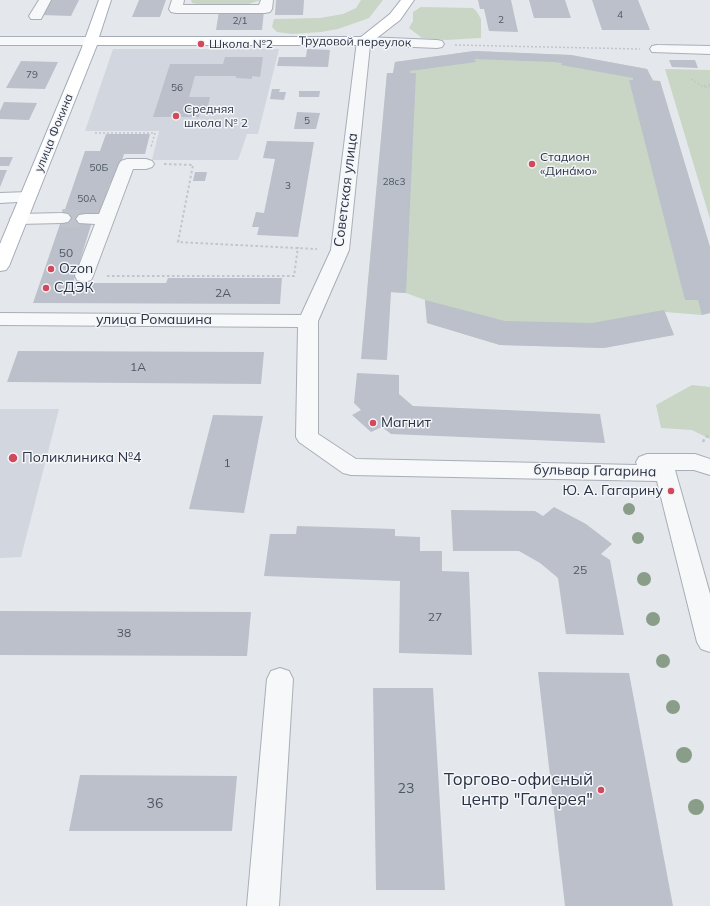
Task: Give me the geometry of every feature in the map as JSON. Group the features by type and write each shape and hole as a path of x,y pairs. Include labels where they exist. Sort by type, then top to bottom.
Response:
{"main road":[{"name":"улица Фокина","path":"0,266 92,41 105,0"},
{"path":"364,41 394,17 408,0"},
{"name":"Трудовой переулок","path":"92,41 364,41"}],"street":[{"path":"36,16 45,0"},
{"path":"178,0 176,9 265,9 267,0"},
{"name":"Трудовой переулок","path":"0,41 92,41"},
{"name":"Трудовой переулок","path":"364,41 437,44"},
{"name":"Советская улица","path":"351,467 306,437 308,321 340,250 364,41"},
{"path":"657,49 710,50"},
{"path":"84,276 127,164 146,164"},
{"path":"0,198 28,197"},
{"path":"19,219 62,218"},
{"path":"85,219 106,219"},
{"name":"улица Ромашина","path":"0,319 308,321"},
{"path":"605,472 646,462 695,462 710,467"},
{"name":"бульвар Гагарина","path":"351,467 666,473 710,642"},
{"path":"263,906 280,679"}],"path":[{"path":"437,44 657,49"},
{"path":"691,79 702,86 710,88"},
{"path":"702,86 710,85"},
{"path":"95,133 155,133 146,164 193,165 178,242 340,250"},
{"path":"84,276 294,276 298,247"}],"shaded area":[{"name":"Средняя школа № 2","path":"113,49 279,49 258,134 247,134 238,160 152,160 159,131 85,131"},
{"path":"0,409 59,409 21,557 0,558"}],"green space":[{"path":"191,0 261,0 236,8 213,7 192,3"},
{"path":"361,0 383,0 369,18 338,29 292,34 277,32 272,27 274,19 320,18 343,14 356,8"},
{"path":"421,7 473,8 481,19 481,38 446,40 422,38 409,28 413,21 413,12"},
{"name":"Стадион «Дина́мо»","path":"474,51 571,55 647,69 653,80 660,81 710,247 710,313 702,315 665,312 674,335 604,348 500,345 427,323 425,300 406,293 367,291 387,73 393,73 395,62"},
{"path":"665,69 710,70 710,219"},
{"path":"692,385 710,387 710,439 692,430 661,428 656,405"}],"building":[{"path":"50,0 79,0 71,16 41,15"},
{"path":"139,0 166,0 160,17 132,17"},
{"path":"276,0 304,0 303,15 275,15"},
{"path":"478,0 511,0 518,32 489,31 484,9 480,9"},
{"path":"529,0 565,0 571,18 534,18"},
{"path":"592,0 638,0 650,30 602,30"},
{"path":"219,11 264,11 262,30 216,30"},
{"path":"307,49 330,50 328,67 277,66 279,57 306,57"},
{"path":"474,51 571,55 647,69 653,81 660,81 710,247 710,313 702,315 698,300 685,300 629,80 633,80 633,78 561,65 562,63 474,59 476,62 410,71 410,73 416,73 406,293 391,292 387,360 361,359 387,73 393,73 395,62"},
{"path":"225,57 263,57 260,77 252,76 252,79 236,78 236,76 195,76 189,97 210,97 207,110 200,110 199,117 153,117 170,64 223,64"},
{"path":"669,60 695,60 698,68 672,67"},
{"path":"21,61 58,62 45,89 6,88"},
{"path":"272,89 280,89 279,92 286,92 284,100 270,99"},
{"path":"299,91 320,91 319,97 299,97"},
{"path":"4,102 37,103 29,120 0,119 0,111"},
{"path":"297,112 320,113 316,129 294,129"},
{"path":"106,134 150,134 145,154 124,154 115,183 110,183 100,215 92,222 73,283 166,283 168,278 282,278 280,304 33,303 85,151 100,151"},
{"path":"267,141 314,142 298,237 257,235 259,227 252,227 256,212 264,213 275,159 263,158"},
{"path":"0,157 13,157 9,166 0,166"},
{"path":"0,170 7,170 0,187"},
{"path":"195,172 207,172 205,181 193,181"},
{"path":"425,300 505,321 592,323 664,310 674,335 604,348 500,345 427,323"},
{"path":"18,351 264,352 261,384 7,382"},
{"path":"357,373 399,375 399,394 413,406 600,414 605,443 391,434 382,427 371,432 352,415 361,410 354,403"},
{"path":"213,415 263,416 244,513 189,509"},
{"path":"554,507 586,524 612,544 601,554 610,560 624,635 566,634 558,578 540,563 519,551 453,551 451,510 535,511 543,516"},
{"path":"297,526 395,529 395,536 420,537 420,551 442,551 442,571 469,572 472,655 399,653 400,581 264,576 270,534 296,534"},
{"path":"0,611 251,612 247,656 0,655"},
{"name":"Торгово-офисный центр \"Галерея\"","path":"538,672 629,673 673,906 565,906"},
{"path":"373,688 433,688 445,890 376,890"},
{"path":"80,775 237,776 232,831 69,831"}],"tunnel":[{"path":"62,218 85,219"}],"place":[{"name":"Школа №2","path":"201,44"},
{"name":"Средняя школа № 2","path":"176,116"},
{"name":"Стадион «Дина́мо»","path":"532,164"},
{"name":"Ozon","path":"51,269"},
{"name":"СДЭК","path":"46,288"},
{"name":"Магнит","path":"373,423"},
{"name":"Поликлиника №4","path":"13,458"},
{"name":"Ю. А. Гагарину","path":"671,491"},
{"name":"Торгово-офисный центр \"Галерея\"","path":"601,790"}]}
